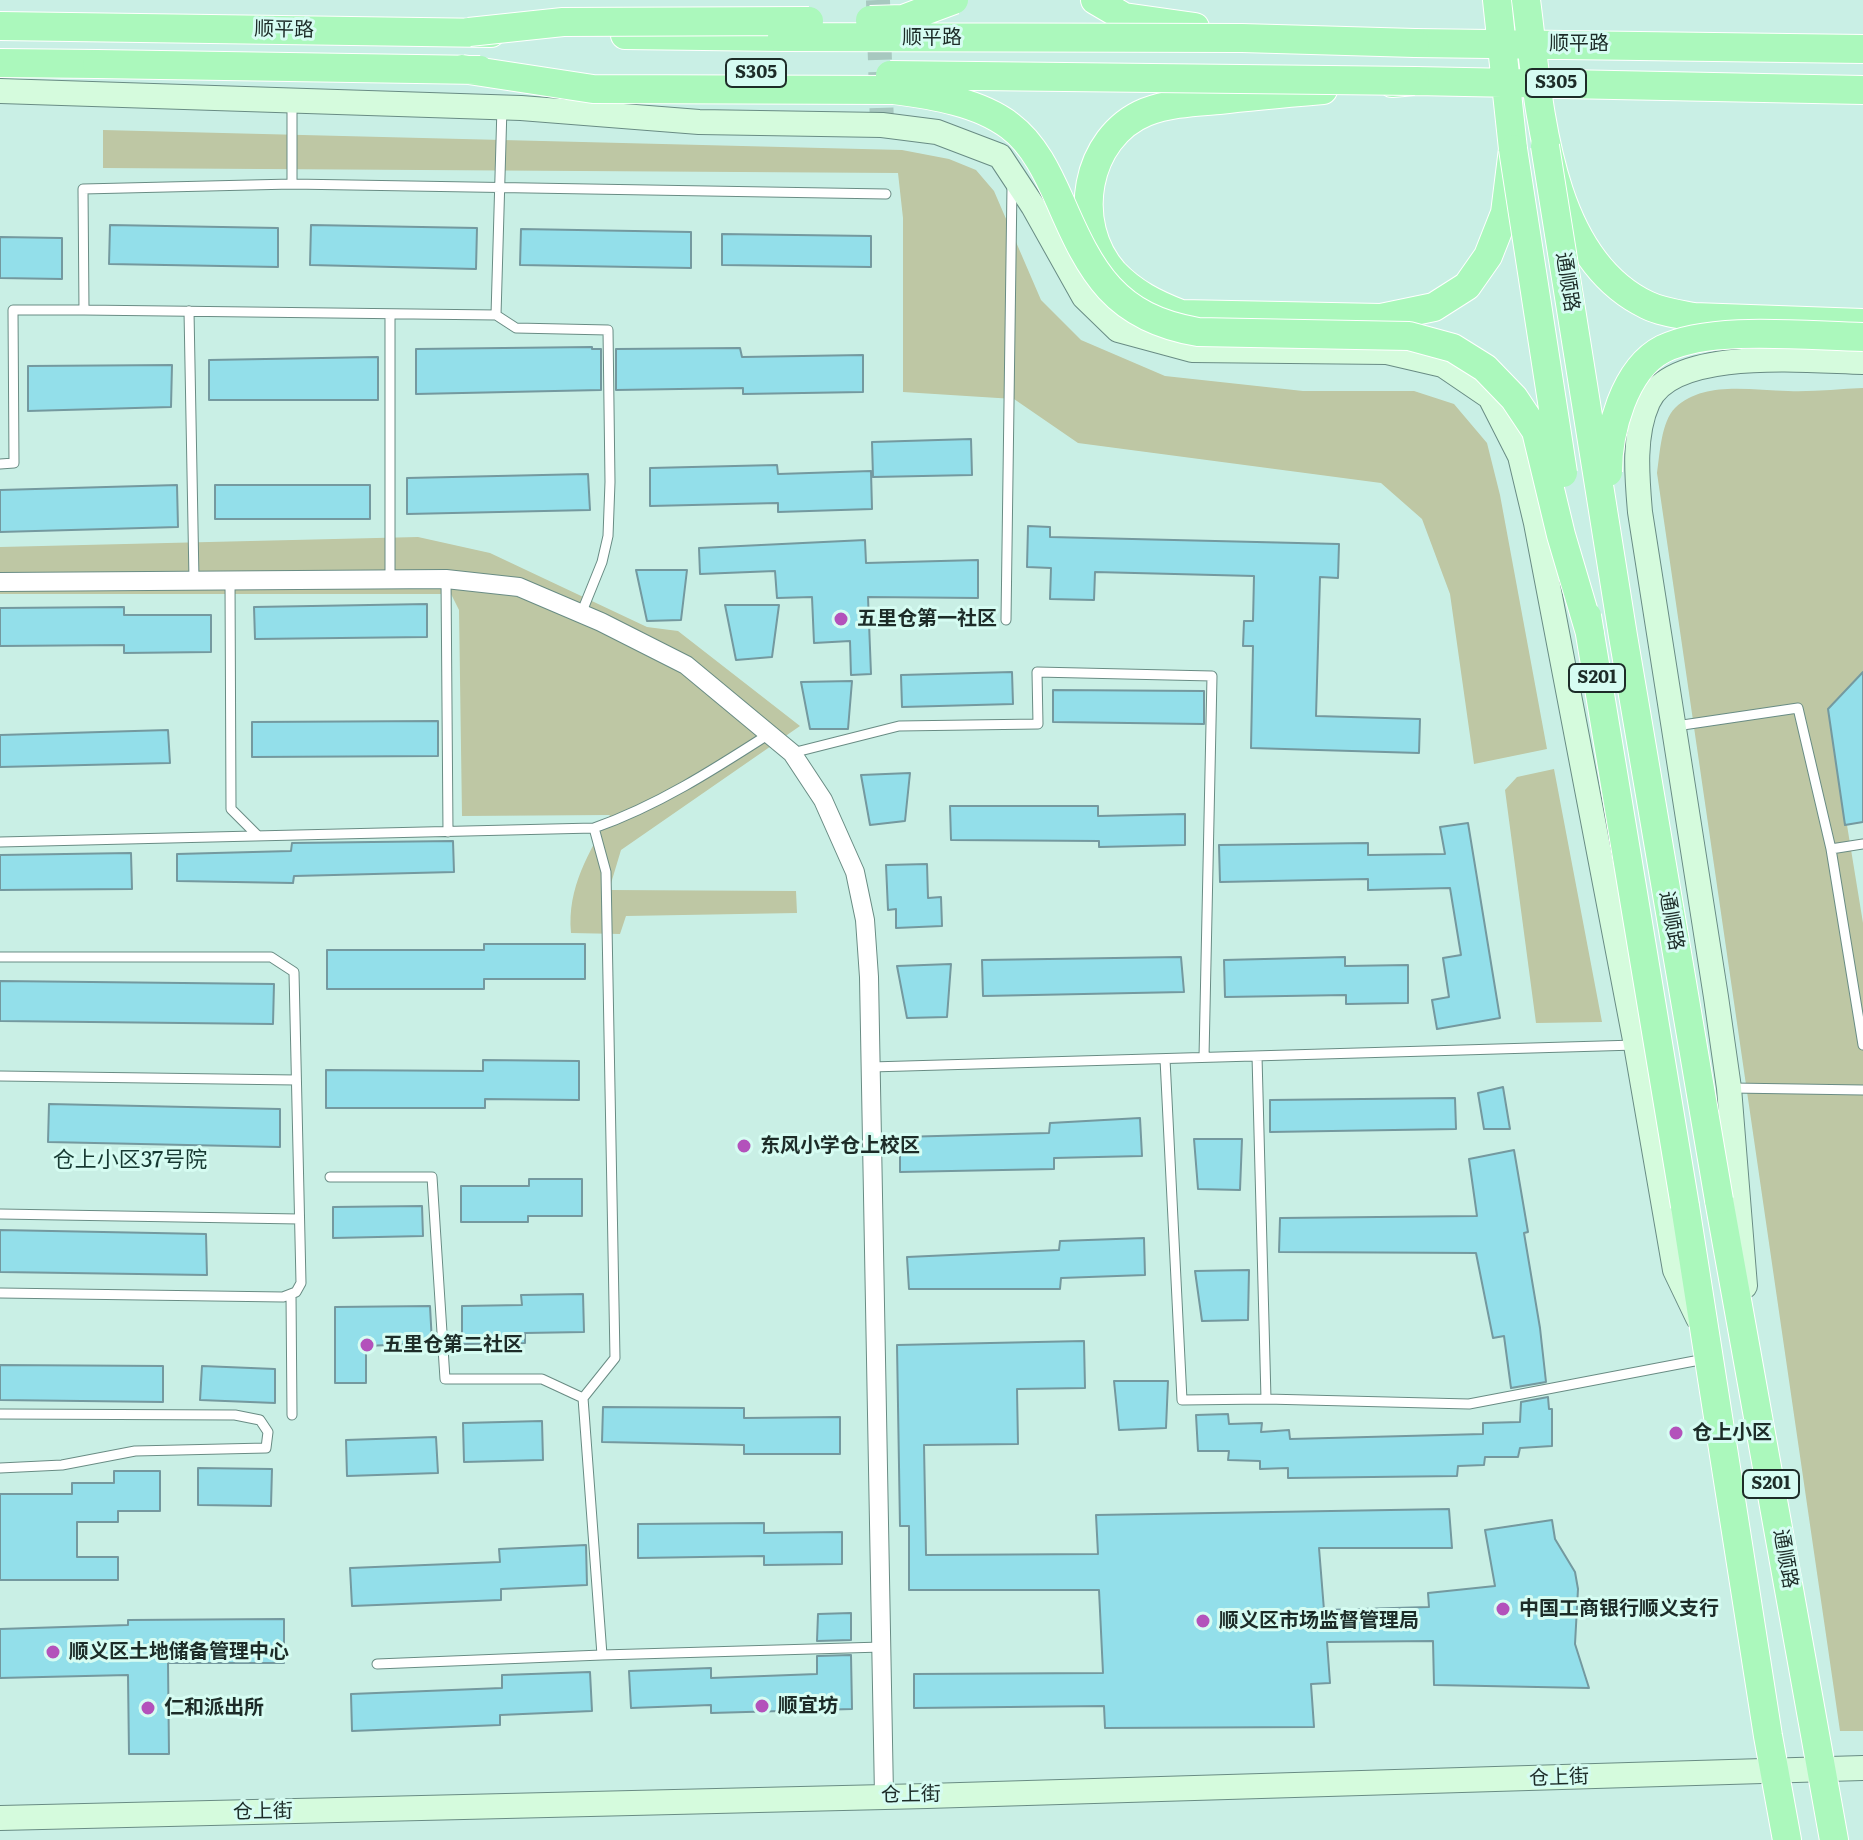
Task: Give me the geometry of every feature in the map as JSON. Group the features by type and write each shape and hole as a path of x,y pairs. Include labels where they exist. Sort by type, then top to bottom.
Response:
{"main road":[{"path":"469,32 563,22 903,19 954,0"},
{"path":"1095,0 1124,17 1162,24 1380,42"},
{"name":"通顺路","path":"1497,0 1513,149 1787,1840"},
{"name":"通顺路","path":"1526,0 1545,146 1623,636 1719,1200 1834,1840"},
{"name":"顺平路","path":"0,26 782,37 1242,38 1863,49"},
{"path":"1721,46 1863,35"},
{"name":"顺平路","path":"0,63 1697,85 1863,90"},
{"path":"462,69 593,89 894,90 984,110 1010,126 1030,147 1050,176 1092,267 1120,299 1144,317 1168,327 1198,332 1409,336 1453,348 1485,368 1514,398 1536,431 1561,535 1590,633"},
{"path":"1415,81 1171,105 1144,113 1119,129 1106,143 1089,185 1092,232 1112,271 1152,303 1181,314 1381,318 1434,307 1467,286 1488,256 1505,213 1513,149"},
{"path":"1697,85 1863,108"},
{"path":"1545,146 1569,215 1584,246 1606,275 1646,304 1694,317 1863,323"},
{"path":"1623,636 1608,457 1613,426 1627,387 1634,378 1660,351 1710,335 1863,337"}],"street":[{"path":"0,91 502,107 699,122 882,125 937,132 1000,156 1033,206 1084,297 1118,330 1192,350 1387,352 1443,365 1490,397 1520,456 1536,523 1636,1045 1675,1270 1707,1347"},
{"path":"1743,1329 1745,1282 1729,1088 1640,512 1640,424 1649,399 1666,380 1693,369 1723,361 1863,362"},
{"path":"0,582 446,579 519,587 686,665 792,753 823,800 855,872 866,934 884,1796"},
{"name":"仓上街","path":"0,1818 1776,1773 1863,1768"}],"lane":[{"path":"292,101 292,184"},
{"path":"496,315 502,107"},
{"path":"1006,620 1012,174"},
{"path":"84,310 83,189 292,184 886,194"},
{"path":"0,464 14,463 13,310 496,315 516,328 608,330 608,536 602,562 581,614"},
{"path":"189,311 194,580"},
{"path":"390,314 390,579"},
{"path":"0,345 13,345"},
{"path":"446,579 448,832"},
{"path":"230,580 231,809 258,836"},
{"path":"792,753 899,726 1038,724 1037,672 1212,676 1204,1057"},
{"path":"1673,726 1798,708 1831,849 1863,1045"},
{"path":"0,842 594,828 632,815 769,734"},
{"path":"594,828 606,872 615,1358 583,1398 602,1655"},
{"path":"1831,849 1863,844"},
{"path":"0,957 271,957 294,972 301,1283 296,1292 283,1297 0,1293"},
{"path":"871,1067 1636,1045"},
{"path":"1257,1056 1266,1399"},
{"path":"1165,1059 1182,1400 1469,1404 1707,1347"},
{"path":"0,1076 296,1080"},
{"path":"1729,1088 1863,1090"},
{"path":"330,1177 432,1177 445,1379 542,1379 583,1398"},
{"path":"0,1214 299,1219"},
{"path":"291,1294 292,1415"},
{"path":"0,1414 235,1415 260,1420 268,1432 266,1448 135,1451 62,1465 0,1468"},
{"path":"377,1664 882,1647"}],"green space":[{"path":"103,130 902,150 949,159 976,170 994,191 1041,300 1081,340 1165,376 1303,391 1414,391 1454,404 1487,443 1500,495 1547,749 1474,764 1450,594 1422,519 1381,483 1078,443 1014,399 903,392 903,218 898,173 103,168"},
{"path":"1863,388 1863,682 1852,683 1828,709 1863,923 1863,1731 1840,1731 1657,473 1667,421 1675,408 1687,399 1714,390 1729,389 1797,391"},
{"path":"418,537 490,553 647,627 678,631 800,726 621,850 609,890 796,891 797,913 626,916 620,934 571,933 572,900 576,885 610,815 462,816 459,610 451,594 0,594 0,547"},
{"path":"1554,769 1602,1022 1536,1023 1505,790 1517,777"}],"building":[{"path":"110,225 278,228 278,267 109,264"},
{"path":"311,225 477,228 476,269 310,265"},
{"path":"521,229 691,232 691,268 520,265"},
{"path":"722,234 871,236 871,267 722,265"},
{"path":"0,237 62,238 62,279 0,278"},
{"path":"740,348 742,357 863,355 863,392 743,394 743,388 616,390 616,349"},
{"path":"416,349 601,349 601,390 416,394"},
{"path":"378,357 378,400 209,400 209,360"},
{"path":"172,365 171,407 28,411 28,366"},
{"path":"971,439 972,475 873,477 872,442"},
{"path":"777,465 778,474 871,471 872,509 778,512 778,503 650,506 650,468"},
{"path":"588,474 590,510 407,514 407,478"},
{"path":"177,485 178,527 0,532 0,490"},
{"path":"215,485 370,485 370,519 215,519"},
{"path":"1028,526 1050,527 1050,537 1339,544 1338,578 1320,577 1316,716 1420,719 1419,753 1251,748 1253,646 1243,646 1244,621 1253,621 1254,576 1095,572 1094,600 1050,599 1051,568 1027,567"},
{"name":"五里仓第一社区","path":"865,540 866,563 978,560 978,598 868,597 871,674 851,675 850,641 814,643 812,597 777,598 775,571 700,574 699,548"},
{"path":"636,570 687,570 681,620 647,621"},
{"path":"427,604 427,637 255,639 254,607"},
{"path":"725,605 779,605 772,657 736,660"},
{"path":"124,607 124,615 211,615 211,652 124,653 124,645 0,646 0,608"},
{"path":"1012,672 1013,704 902,707 901,675"},
{"path":"1863,672 1863,822 1845,825 1828,709"},
{"path":"852,681 848,729 810,729 801,682"},
{"path":"1053,690 1204,691 1204,724 1053,722"},
{"path":"438,721 438,756 252,757 252,722"},
{"path":"168,730 170,763 0,767 0,735"},
{"path":"910,773 905,821 870,825 861,775"},
{"path":"950,806 1098,806 1098,816 1185,814 1185,845 1099,847 1099,841 951,840"},
{"path":"1468,823 1500,1018 1437,1029 1432,1000 1449,997 1443,958 1461,955 1450,888 1368,890 1368,879 1220,882 1219,845 1368,843 1368,855 1445,854 1440,827"},
{"path":"453,841 454,872 294,876 293,883 177,881 177,854 291,851 292,843"},
{"path":"131,853 132,889 0,890 0,855"},
{"path":"927,864 928,898 941,897 942,926 896,928 896,909 888,910 886,865"},
{"path":"484,944 585,944 585,979 484,979 484,989 327,989 327,950 484,950"},
{"path":"1181,957 1184,992 983,996 982,960"},
{"path":"1345,957 1345,966 1408,965 1408,1003 1346,1004 1346,995 1225,997 1224,960"},
{"path":"951,964 947,1017 907,1018 897,966"},
{"path":"0,981 274,984 273,1024 0,1021"},
{"path":"483,1060 579,1061 579,1100 485,1099 485,1108 326,1108 326,1070 483,1071"},
{"path":"1503,1087 1510,1129 1484,1129 1478,1093"},
{"path":"1455,1098 1456,1129 1270,1132 1270,1100"},
{"path":"49,1104 280,1109 280,1147 48,1142"},
{"path":"1140,1118 1142,1156 1054,1158 1054,1169 900,1172 900,1137 1049,1133 1050,1123"},
{"path":"1194,1139 1242,1139 1240,1190 1198,1189"},
{"path":"1514,1150 1528,1232 1524,1233 1546,1382 1511,1388 1504,1336 1493,1338 1476,1253 1279,1252 1280,1218 1477,1216 1469,1159"},
{"path":"529,1179 582,1179 582,1216 528,1216 528,1222 461,1222 461,1186 529,1186"},
{"path":"422,1206 423,1236 333,1238 333,1207"},
{"path":"0,1230 206,1234 207,1275 0,1272"},
{"path":"1144,1238 1145,1275 1061,1278 1060,1289 909,1289 907,1257 1059,1250 1060,1241"},
{"path":"1249,1270 1248,1320 1202,1321 1195,1271"},
{"path":"583,1294 584,1332 525,1333 525,1343 462,1344 462,1306 522,1305 521,1295"},
{"name":"五里仓第二社区","path":"430,1306 432,1343 366,1346 366,1383 335,1383 335,1307"},
{"path":"1084,1341 1085,1388 1017,1389 1018,1444 924,1445 926,1555 1098,1554 1096,1515 1449,1509 1452,1548 1319,1548 1324,1610 1429,1607 1428,1593 1495,1586 1485,1530 1552,1520 1555,1539 1575,1572 1578,1589 1575,1644 1589,1688 1434,1685 1433,1641 1327,1642 1330,1683 1311,1684 1314,1727 1105,1728 1104,1706 914,1708 914,1674 1103,1673 1099,1590 909,1590 909,1526 900,1526 897,1345"},
{"path":"0,1365 163,1366 163,1402 0,1400"},
{"path":"202,1366 275,1369 275,1403 200,1400"},
{"path":"1114,1381 1168,1381 1166,1428 1119,1430"},
{"path":"1548,1397 1549,1409 1552,1409 1552,1446 1520,1448 1518,1457 1485,1457 1484,1465 1458,1466 1457,1476 1288,1478 1288,1468 1260,1469 1260,1461 1228,1460 1229,1451 1198,1451 1196,1415 1228,1414 1229,1424 1262,1423 1261,1432 1289,1430 1290,1439 1483,1434 1483,1423 1520,1422 1521,1402"},
{"path":"603,1407 744,1408 744,1418 840,1417 840,1454 744,1454 744,1445 602,1442"},
{"path":"542,1421 543,1460 464,1462 463,1423"},
{"path":"436,1437 438,1473 347,1476 346,1440"},
{"path":"198,1468 272,1469 271,1506 198,1505"},
{"path":"114,1471 160,1471 160,1511 118,1511 118,1522 77,1522 77,1557 118,1557 118,1580 0,1580 0,1494 72,1494 72,1483 114,1483"},
{"path":"764,1523 764,1533 842,1532 842,1564 764,1565 764,1556 638,1558 638,1524"},
{"path":"586,1545 587,1585 501,1589 501,1600 352,1606 350,1568 500,1562 499,1549"},
{"path":"851,1613 851,1640 817,1641 818,1614"},
{"name":"仁和派出所","path":"284,1619 284,1663 168,1663 169,1754 129,1754 128,1675 0,1678 0,1629 128,1625 128,1620"},
{"path":"851,1655 852,1709 711,1713 711,1705 631,1708 629,1671 711,1668 711,1678 817,1674 817,1656"},
{"path":"590,1672 592,1711 500,1715 500,1725 352,1731 351,1694 502,1688 502,1675"}],"tunnel":[{"path":"878,0 882,125"}],"place":[{"name":"五里仓第一社区","path":"841,619"},
{"name":"东风小学仓上校区","path":"744,1146"},
{"name":"五里仓第二社区","path":"367,1345"},
{"name":"仓上小区","path":"1676,1433"},
{"name":"中国工商银行顺义支行","path":"1503,1609"},
{"name":"顺义区市场监督管理局","path":"1203,1621"},
{"name":"顺义区土地储备管理中心","path":"53,1652"},
{"name":"顺宜坊","path":"762,1706"},
{"name":"仁和派出所","path":"148,1708"}],"district":[{"name":"仓上小区37号院","path":"130,1161"}]}
